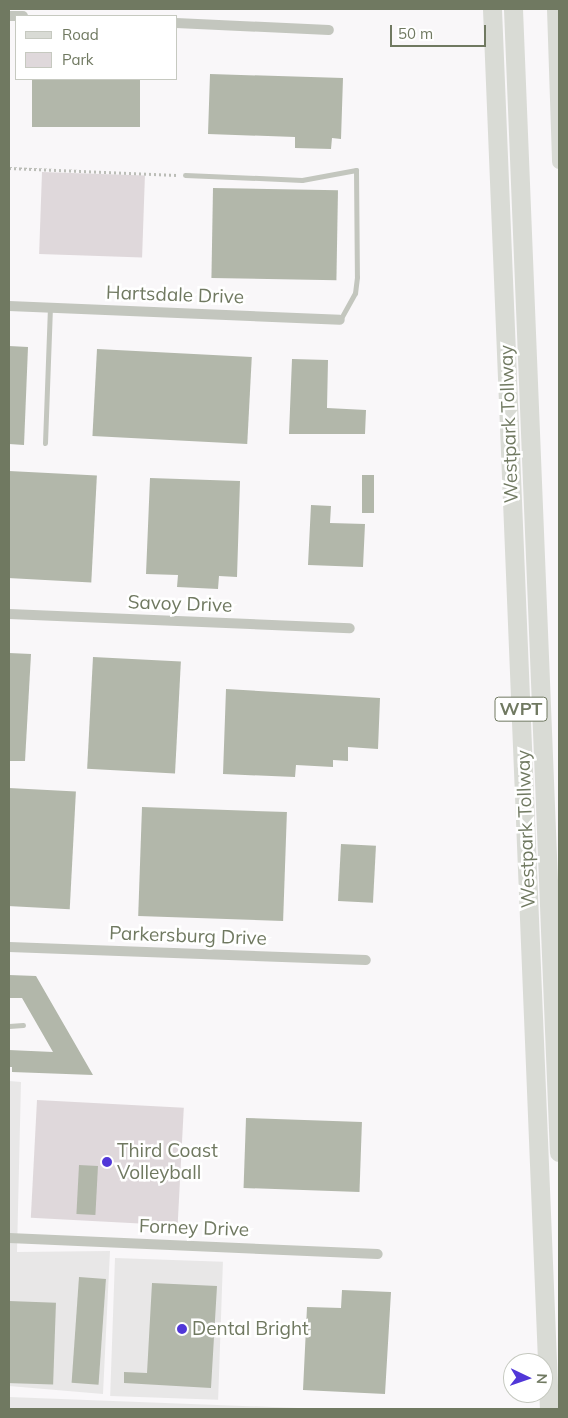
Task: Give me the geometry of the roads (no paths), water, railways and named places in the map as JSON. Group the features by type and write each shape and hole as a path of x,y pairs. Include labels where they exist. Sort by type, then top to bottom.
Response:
{"highway":[{"name":"Westpark Tollway","path":"492,9 549,1409"},
{"name":"Westpark Tollway","path":"514,9 559,1152"}],"main road":[{"path":"554,9 557,49 559,162"}],"street":[{"path":"178,23 329,30"},
{"name":"Hartsdale Drive","path":"9,306 340,320"},
{"name":"Savoy Drive","path":"9,614 350,628"},
{"name":"Parkersburg Drive","path":"9,947 366,960"},
{"name":"Forney Drive","path":"9,1238 378,1254"}],"lane":[{"path":"185,175 302,180 356,170 357,277 355,293 340,320"},
{"path":"45,443 50,308"},
{"path":"9,1026 23,1025"}],"place":[{"name":"Third Coast Volleyball","path":"107,1162"},
{"name":"Dental Bright","path":"182,1329"}]}
